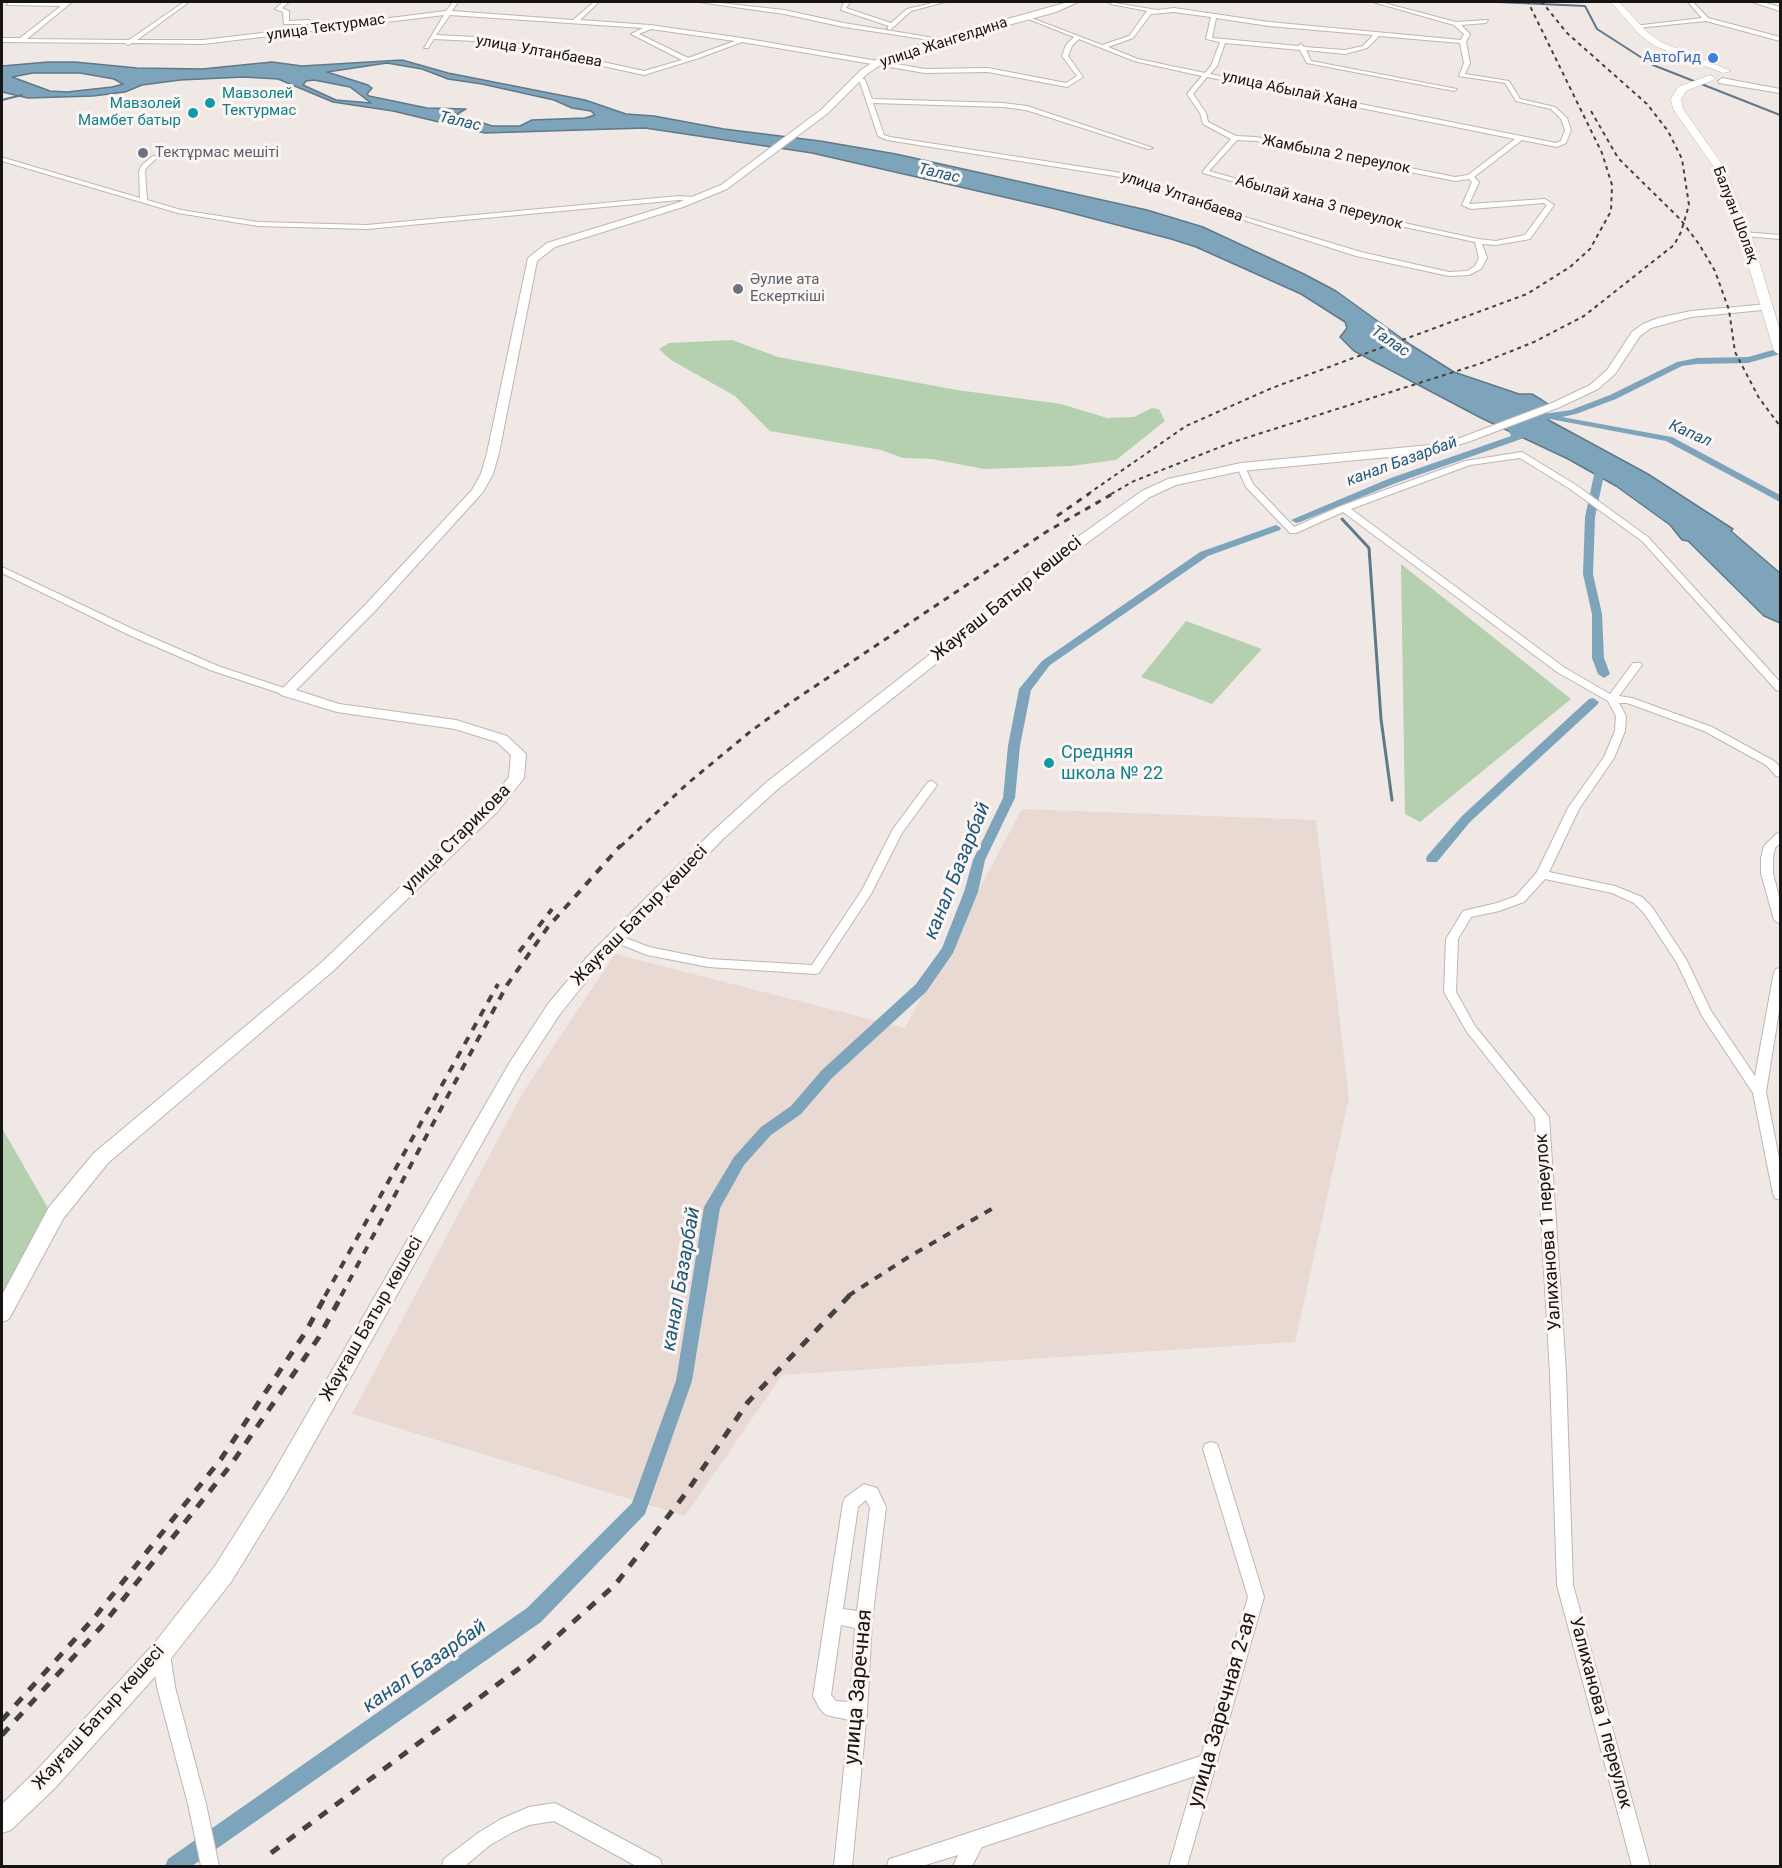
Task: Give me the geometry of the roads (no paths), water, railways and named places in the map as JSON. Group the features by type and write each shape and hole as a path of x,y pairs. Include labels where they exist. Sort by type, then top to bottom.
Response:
{"main road":[{"path":"1616,2 1652,40 1707,76 1710,70 1728,75"},
{"path":"1668,49 1728,75"},
{"name":"Балуан Шолақ","path":"1707,76 1682,89 1676,99 1678,109 1719,167 1745,234 1780,348"}],"street":[{"path":"128,43 187,2"},
{"path":"286,2 278,9 286,11 286,22 308,22 317,29"},
{"path":"426,47 454,2"},
{"path":"575,21 597,2"},
{"path":"702,2 784,12 844,25 943,40"},
{"path":"847,2 843,9 892,25"},
{"path":"887,31 909,10 942,2"},
{"name":"улица Жангелдина","path":"286,692 371,607 477,492 487,474 493,453 532,260 539,252 566,240 695,200 724,186 801,130 877,63 943,40 1074,2"},
{"path":"1112,2 1157,11"},
{"path":"1376,2 1456,24 1485,21"},
{"path":"1690,2 1706,19"},
{"path":"1755,2 1780,9"},
{"path":"2,5 67,3"},
{"path":"20,41 67,3"},
{"path":"1101,46 1131,37 1149,12 1174,9 1318,29 1463,42 1467,34 1456,24"},
{"name":"улица Тектурмас","path":"2,40 128,43 224,41 447,13 650,27 926,71 988,70 1067,85 1080,77 1065,56 1069,45 1078,37"},
{"path":"1214,16 1209,39 1223,41 1354,51 1365,47 1377,35"},
{"name":"улица Абылай Хана","path":"1028,17 1136,60 1557,146 1564,142 1568,130 1564,118 1553,108 1518,100 1507,82 1461,75 1467,63 1463,42"},
{"path":"1637,26 1706,19 1780,39"},
{"path":"650,27 634,34 688,60 742,40"},
{"path":"1312,47 1318,29"},
{"name":"улица Ултанбаева","path":"432,37 475,39 516,45 644,73 688,60"},
{"path":"1208,75 1223,41"},
{"path":"1301,46 1309,62 1454,89"},
{"name":"Жамбыла 2 переулок","path":"1208,75 1190,94 1203,113 1205,123 1236,138 1256,139 1455,178 1470,177"},
{"path":"1728,75 1780,90"},
{"path":"1728,75 1780,90"},
{"name":"улица Ултанбаева","path":"858,78 863,81 871,101 881,136 889,139 1120,174 1236,216 1359,254 1449,274 1469,273 1478,267 1483,258 1478,242"},
{"path":"871,101 1003,105 1027,108 1150,148"},
{"name":"Абылай хана 3 переулок","path":"1236,138 1205,172 1282,194 1320,201 1378,220 1478,242"},
{"path":"1478,242 1496,243 1527,237 1551,205 1545,201 1471,207 1465,205 1476,182 1470,177 1520,138"},
{"path":"144,201 142,171 144,165 155,157"},
{"path":"2,159 180,212 258,224 345,228 446,221 679,198 695,200"},
{"path":"1745,234 1780,237"},
{"name":"Жауғаш Батыр көшесі","path":"2,1821 46,1779 161,1653 223,1574 276,1489 516,1067 554,1009 594,960 718,835 773,785 1043,568 1146,494 1172,482 1241,467 1430,449 1484,433 1556,405 1594,387 1611,372 1629,342 1647,326 1662,320 1691,314 1768,307"},
{"path":"1241,467 1249,485 1293,531 1344,508 1468,463 1522,455 1573,487 1645,539 1780,688"},
{"path":"1344,508 1552,664 1612,699 1628,700 1708,729 1760,757 1780,773"},
{"name":"улица Старикова","path":"2,570 7,577 214,668 338,708 456,725 502,739 519,754 516,778 493,807 327,967 101,1158 56,1213 2,1313"},
{"path":"1612,699 1637,665"},
{"name":"Уалиханова 1 переулок","path":"1612,699 1621,717 1620,731 1609,758 1574,808 1542,874 1520,899 1499,907 1467,914 1452,939 1450,992 1471,1029 1542,1117 1558,1373 1565,1585 1641,1866"},
{"path":"616,938 647,951 709,963 815,970 867,891 897,832 932,785"},
{"path":"1780,837 1770,846 1767,873 1780,920"},
{"path":"1542,874 1615,890 1638,900 1648,909 1682,962 1706,1013 1759,1092"},
{"path":"1780,972 1759,1092 1780,1194"},
{"name":"улица Заречная 2-ая","path":"1178,1866 1256,1597 1211,1449"},
{"name":"улица Заречная","path":"833,1615 851,1503 864,1492 871,1493 878,1507 864,1621 843,1866"},
{"path":"858,1712 832,1709 822,1696 833,1615 864,1621"},
{"path":"161,1653 166,1687 197,1804 210,1866"},
{"path":"896,1866 1208,1763"},
{"path":"451,1866 484,1839 507,1825 530,1815 555,1812 653,1866"},
{"path":"962,1866 976,1840"}],"water":[{"name":"Талас","path":"402,60 448,73 585,100 626,114 654,116 724,129 820,141 896,154 1147,210 1203,227 1336,291 1411,345 1454,372 1519,394 1532,394 1551,406 1543,417 1648,474 1733,529 1731,531 1780,573 1780,623 1764,616 1688,541 1682,540 1670,525 1616,486 1568,459 1481,418 1354,351 1340,337 1347,328 1345,322 1301,294 1196,247 1171,239 1056,209 812,153 645,128 485,133 393,111 333,102 278,79 243,77 180,80 142,85 125,92 93,96 28,98 2,92 2,66 48,62 75,62 137,68 202,69 272,62 302,66","holes":["387,63 422,69 448,79 554,100 572,108 591,111 595,115 585,118 532,120 520,126 492,126 457,114 466,109 427,108 369,96 367,94 372,88 368,85 327,72","33,73 80,73 114,79 123,84 67,92 50,91 12,77","314,80 350,87 371,103 336,100 303,85 306,81"]}],"waterway":[{"path":"1498,2 1585,6 1597,29 1653,65 1780,115"},
{"path":"2,100 22,95"},
{"path":"1526,413 1543,417 1573,412 1613,397 1680,364 1697,361 1748,360 1780,351"},
{"name":"канал Базарбай","path":"1296,520 1392,481 1521,436 1513,434 1514,429 1507,417"},
{"name":"Капал","path":"1554,418 1669,439 1780,499"},
{"path":"1599,463 1599,475 1590,517 1588,574 1597,614 1598,658 1604,674"},
{"path":"1342,519 1369,548 1381,719 1392,800"},
{"name":"канал Базарбай","path":"175,1866 534,1615 639,1508 684,1381 712,1207 739,1161 766,1131 796,1110 827,1074 921,988 948,950 971,892 979,860 1009,798 1014,746 1025,689 1046,663 1204,554 1276,528"},
{"path":"1432,859 1466,819 1593,702"}],"railway":[{"path":"1088,494 1186,426 1272,388 1527,294 1570,267 1590,249 1611,211 1612,185 1602,153 1528,2"},
{"path":"1542,2 1567,33 1647,104 1668,131 1682,159 1689,205 1683,224"},
{"path":"1591,111 1618,158 1683,224"},
{"path":"1111,494 1134,481 1233,442 1479,364 1534,342 1584,316 1674,245 1683,224"},
{"path":"1683,224 1715,271 1729,310 1735,352 1759,398 1780,426"},
{"path":"1057,516 1090,493"},
{"path":"620,847 687,784 751,731 787,705 1046,532 1114,493"},
{"path":"341,1296 507,985 548,927 621,845"},
{"path":"519,952 552,909"},
{"path":"325,1296 498,984"},
{"path":"848,1296 910,1256 995,1207"},
{"path":"2,1720 94,1618 221,1459 305,1333 326,1295"},
{"path":"2,1735 101,1627 230,1466 319,1337 342,1295"},
{"path":"271,1853 529,1661 615,1585 686,1493 748,1402 850,1295"}],"place":[{"name":"АвтоГид","path":"1713,58"},
{"name":"Мавзолей Тектурмас","path":"210,103"},
{"name":"Мавзолей Мамбет батыр","path":"193,113"},
{"name":"Тектұрмас мешіті","path":"143,153"},
{"name":"Әулие ата Ескерткіші","path":"738,289"},
{"name":"Средняя школа № 22","path":"1049,763"}]}
